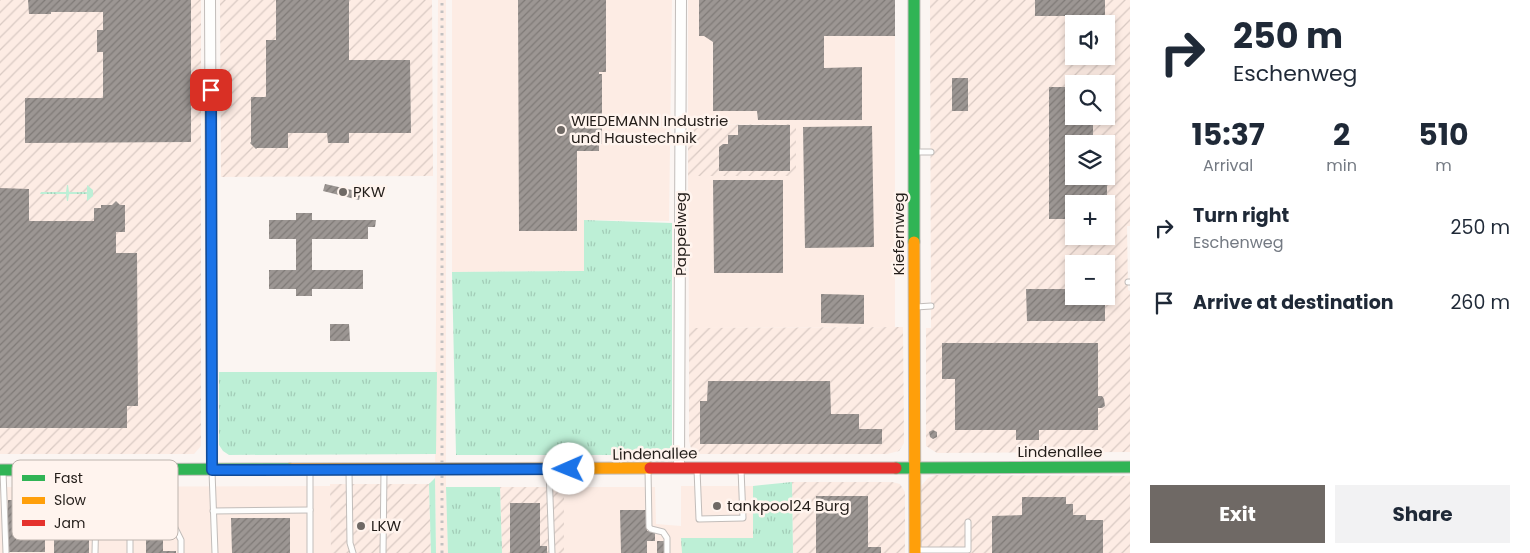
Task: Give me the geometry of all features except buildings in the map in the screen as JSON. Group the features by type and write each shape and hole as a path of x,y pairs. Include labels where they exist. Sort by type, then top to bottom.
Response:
{"street":[{"path":"210,0 212,470"},
{"name":"Pappelweg","path":"680,468 681,0"},
{"name":"Kiefernweg","path":"914,0 915,551"},
{"name":"Lindenallee","path":"178,470 1130,467"}],"lane":[{"path":"914,152 931,152"},
{"path":"914,307 931,306"},
{"path":"698,468 699,519 743,518 741,468"},
{"path":"310,469 310,553"},
{"path":"349,469 350,543 353,553"},
{"path":"383,553 384,469"},
{"path":"648,469 649,527 663,532 667,538 667,553"},
{"path":"1,470 6,553"},
{"path":"212,470 215,553"},
{"path":"549,470 552,553"},
{"path":"212,511 310,510"},
{"path":"915,551 968,550 968,522"},
{"path":"178,534 181,540 181,553"},
{"path":"95,540 95,553"},
{"path":"130,540 130,553"}],"shaded area":[{"path":"0,0 201,0 201,446 194,454 0,454"},
{"path":"220,0 432,0 433,176 221,177"},
{"path":"438,0 446,0 446,487 448,553 436,553"},
{"name":"WIEDEMANN Industrie und Haustechnik","path":"452,0 672,0 669,221 584,220 584,271 452,272"},
{"path":"688,0 895,0 895,327 689,328 688,176 796,176 796,124 688,124"},
{"path":"930,0 1130,0 1130,226 1127,226 1128,290 1130,291 1130,452 937,453 926,446 926,328 931,328"},
{"path":"688,124 796,124 796,176 688,176"},
{"path":"903,327 904,443 899,451 887,454 700,454 691,448 689,441 689,328"},
{"path":"935,475 1130,476 1130,553 920,553 921,486 928,478"},
{"path":"792,482 892,482 900,484 905,492 905,553 793,553"},
{"path":"330,484 429,484 431,553 331,553"},
{"path":"178,486 330,486 331,553 0,553 0,487 12,487 12,540 178,540"},
{"path":"681,486 753,486 753,538 682,538 682,553 564,553 564,487 655,487 656,524 681,526"},
{"path":"500,487 564,487 564,553 502,553"}],"green space":[{"path":"67,185 69,192 87,192 87,185 93,190 93,196 87,201 87,194 69,194 67,201 66,194 40,194 41,192 66,192"},
{"path":"584,220 672,223 672,447 668,453 662,455 456,455 452,272 584,271"},
{"path":"219,372 437,372 436,454 229,455 219,445"},
{"path":"435,478 436,553 431,553 429,484"},
{"path":"792,482 793,553 682,553 681,538 753,538 753,486"},
{"path":"446,487 500,487 502,553 448,553"}],"railway":[{"path":"442,0 442,553"}],"traffic: fast":[{"path":"914,0 914,242"},
{"path":"896,468 1130,467"},
{"path":"178,469 290,469"},
{"path":"0,470 12,470"}],"traffic: slow":[{"path":"914,242 915,553"},
{"path":"290,469 650,468"}],"traffic: jam":[{"path":"650,468 896,468"}],"place":[{"name":"WIEDEMANN Industrie und Haustechnik","path":"561,130"},
{"name":"PKW","path":"343,192"},
{"name":"tankpool24 Burg","path":"717,506"},
{"name":"LKW","path":"361,526"}],"route":[{"path":"211,90 212,470 569,469"}]}
